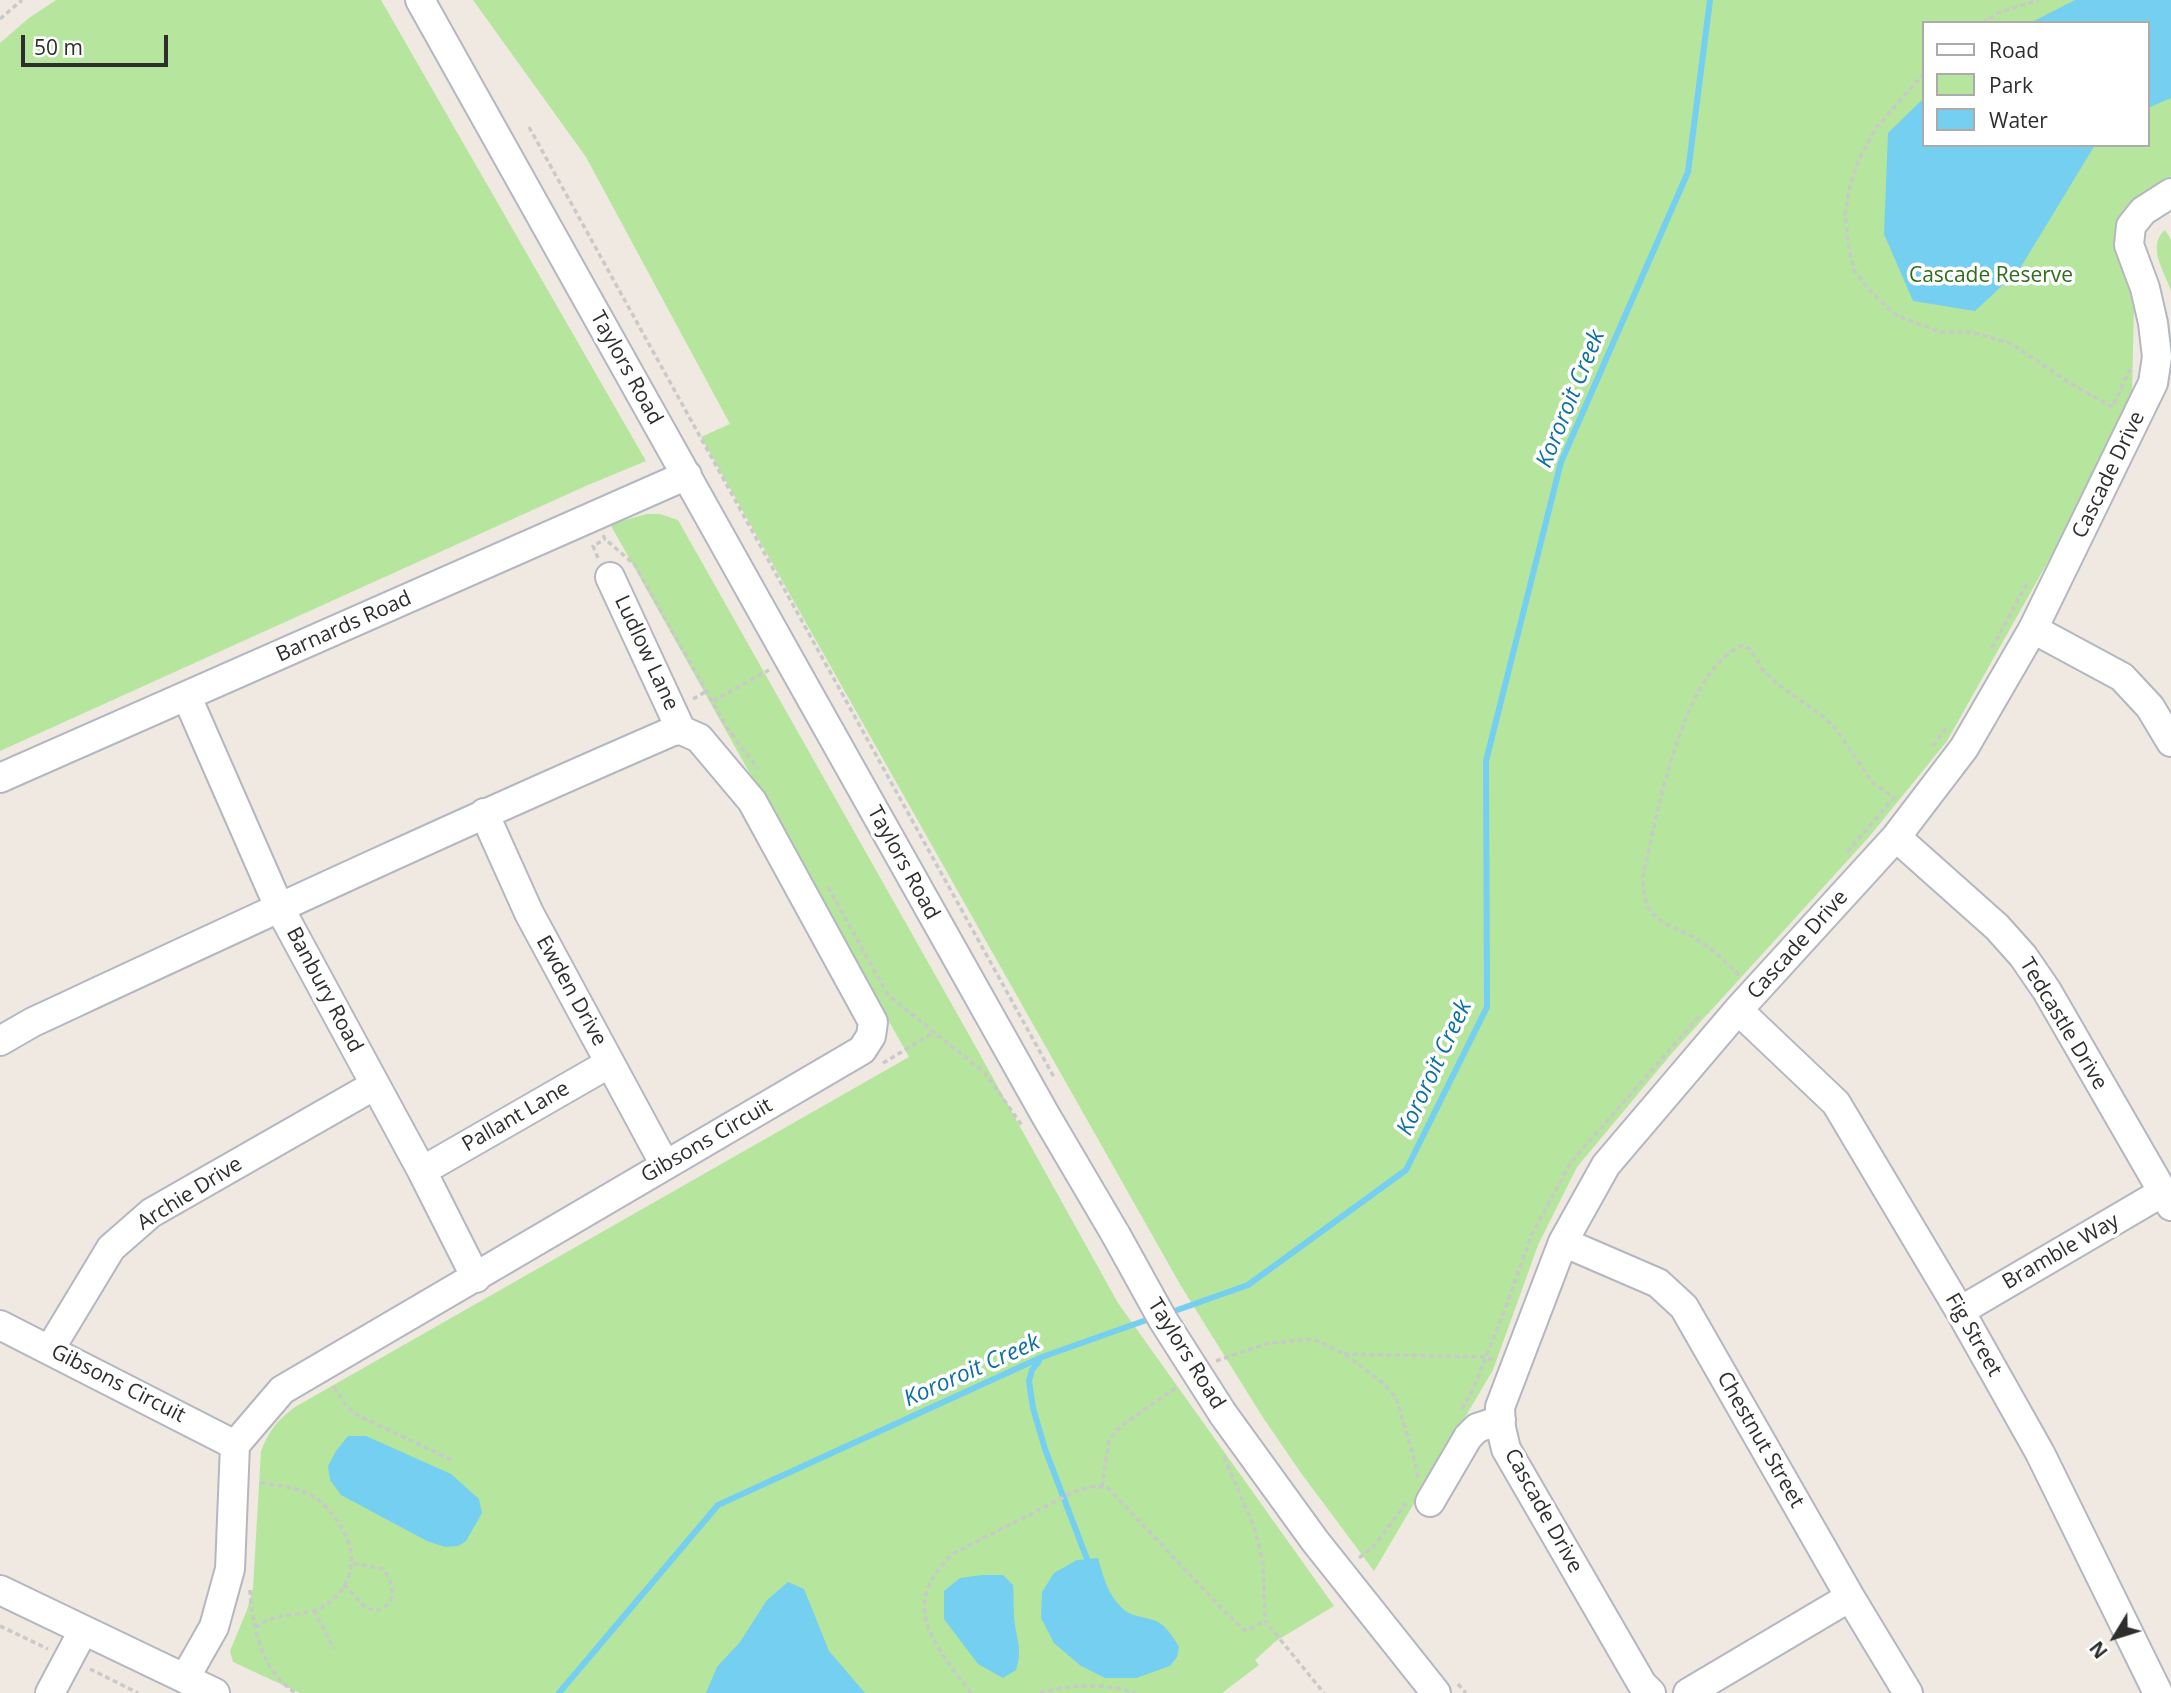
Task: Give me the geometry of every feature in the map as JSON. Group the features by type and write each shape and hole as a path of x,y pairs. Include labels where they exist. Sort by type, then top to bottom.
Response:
{"street":[{"name":"Taylors Road","path":"420,0 1163,1320 1223,1414 1315,1541 1436,1693"},
{"name":"Cascade Drive","path":"1651,1693 1642,1684 1506,1449 1500,1407 1563,1242 1606,1165 1738,1010 1896,836 1964,748 2033,629 2119,416 2153,383 2154,359 2146,288 2129,245 2131,226 2143,211 2171,193"},
{"name":"Barnards Road","path":"0,778 687,475"},
{"name":"Ludlow Lane","path":"610,577 681,730"},
{"path":"2033,629 2122,677 2150,707 2171,743"},
{"name":"Banbury Road","path":"187,697 279,907 422,1171 476,1278"},
{"path":"0,1041 33,1022 484,813 673,731 681,730 699,738 752,802 873,1022 871,1036 862,1050"},
{"name":"Ewden Drive","path":"484,813 529,913 666,1165"},
{"name":"Tedcastle Drive","path":"1896,836 1997,927 2023,956 2047,991 2167,1199"},
{"name":"Fig Street","path":"1738,1010 1836,1103 1960,1311 2040,1453 2158,1693"},
{"name":"Gibsons Circuit","path":"0,1325 235,1445 282,1390 862,1050"},
{"name":"Pallant Lane","path":"422,1171 610,1063"},
{"name":"Archie Drive","path":"50,1349 111,1248 151,1213 375,1084"},
{"name":"Bramble Way","path":"1960,1311 2167,1199"},
{"name":"Chestnut Street","path":"1563,1242 1658,1283 1684,1307 1908,1693"},
{"path":"1423,1491 1477,1428 1501,1420"},
{"path":"185,1678 214,1627 230,1569 235,1445"},
{"path":"0,1590 215,1693"},
{"path":"1689,1693 1850,1597"},
{"path":"50,1693 83,1631"}],"path":[{"path":"0,19 22,0"},
{"path":"1985,21 2000,12 2039,0"},
{"path":"1923,74 1876,128 1859,159 1850,185 1845,215 1853,270 1871,292 1897,316 1941,331 1972,332 2010,343 2119,416 2154,359"},
{"path":"529,127 1055,1079"},
{"path":"1990,652 2027,583"},
{"path":"1738,975 1711,949 1651,913 1643,889 1643,876 1671,759 1699,693 1719,663 1734,649 1742,646 1750,649 1776,684 1825,718 1836,729 1873,783 1894,797"},
{"path":"713,701 789,659"},
{"path":"1929,752 1952,720"},
{"path":"1844,856 1900,790"},
{"path":"1461,1410 1486,1357 1532,1234 1571,1162 1704,1011"},
{"path":"862,1050 873,1068 935,1032"},
{"path":"1216,1361 1269,1343 1314,1339 1343,1354 1383,1383 1395,1397 1415,1462 1419,1486 1423,1491 1375,1545 1355,1562"},
{"path":"1343,1354 1486,1357"},
{"path":"323,1366 340,1397 359,1416 454,1461"},
{"path":"1102,1487 1109,1440 1121,1426 1185,1383"},
{"path":"1221,1450 1254,1527 1263,1563 1265,1621 1324,1693"},
{"path":"254,1487 255,1473"},
{"path":"255,1627 271,1619 314,1610 326,1604 344,1585 353,1557 341,1525 327,1507 312,1495 259,1482"},
{"path":"971,1693 940,1650 926,1624 928,1586 938,1567 954,1553 1076,1491 1095,1486 1108,1488 1246,1631 1265,1621"},
{"path":"344,1585 365,1607 374,1611 384,1609 393,1594 391,1583 383,1569 352,1563"},
{"path":"249,1579 257,1640 286,1687 296,1693"},
{"path":"314,1610 334,1649"},
{"path":"1040,1693 1062,1687 1097,1687 1135,1693"}],"green space":[{"path":"56,0 381,0 646,461 0,751 0,43 29,18"},
{"name":"Cascade Reserve","path":"473,0 2171,0 2171,176 2124,209 2119,251 2134,307 2132,394 2105,460 1947,741 1869,837 1673,1052 1577,1167 1538,1245 1493,1370 1374,1571 1262,1416 1181,1286 701,437 730,424 586,157"},
{"path":"2165,230 2171,240 2171,291 2157,251 2160,236"},
{"path":"647,514 660,514 678,520 1118,1303 1334,1606 1276,1641 1255,1660 1259,1665 1222,1693 300,1693 233,1662 230,1651 253,1588 261,1451 271,1431 283,1417 295,1407 909,1057 610,524"}],"water":[{"path":"2075,0 2171,0 2171,98 2150,107 2150,21 2034,21"},
{"path":"1923,99 1923,147 2094,147 2019,270 1975,311 1913,301 1884,234 1888,133"},
{"path":"348,1436 366,1436 451,1474 479,1499 482,1513 466,1541 458,1546 445,1547 427,1541 341,1495 330,1480 328,1466"},
{"path":"1098,1558 1107,1585 1117,1603 1129,1613 1162,1624 1174,1639 1179,1647 1177,1657 1170,1666 1136,1678 1105,1678 1081,1666 1054,1643 1041,1618 1042,1592 1054,1573 1077,1560"},
{"path":"1003,1575 1013,1585 1019,1658 1016,1670 1003,1678 978,1664 944,1619 944,1591 960,1578"},
{"path":"788,1582 804,1589 829,1651 865,1693 706,1693 717,1667 740,1642 767,1600"}],"waterway":[{"name":"Kororoit Creek","path":"1166,1314 1248,1285 1406,1170 1487,1007 1486,761 1561,462 1688,172 1710,0"},
{"name":"Kororoit Creek","path":"559,1693 718,1505 1042,1357 1152,1318"},
{"path":"1039,1361 1032,1370 1029,1381 1033,1408 1045,1449 1087,1559"}]}
